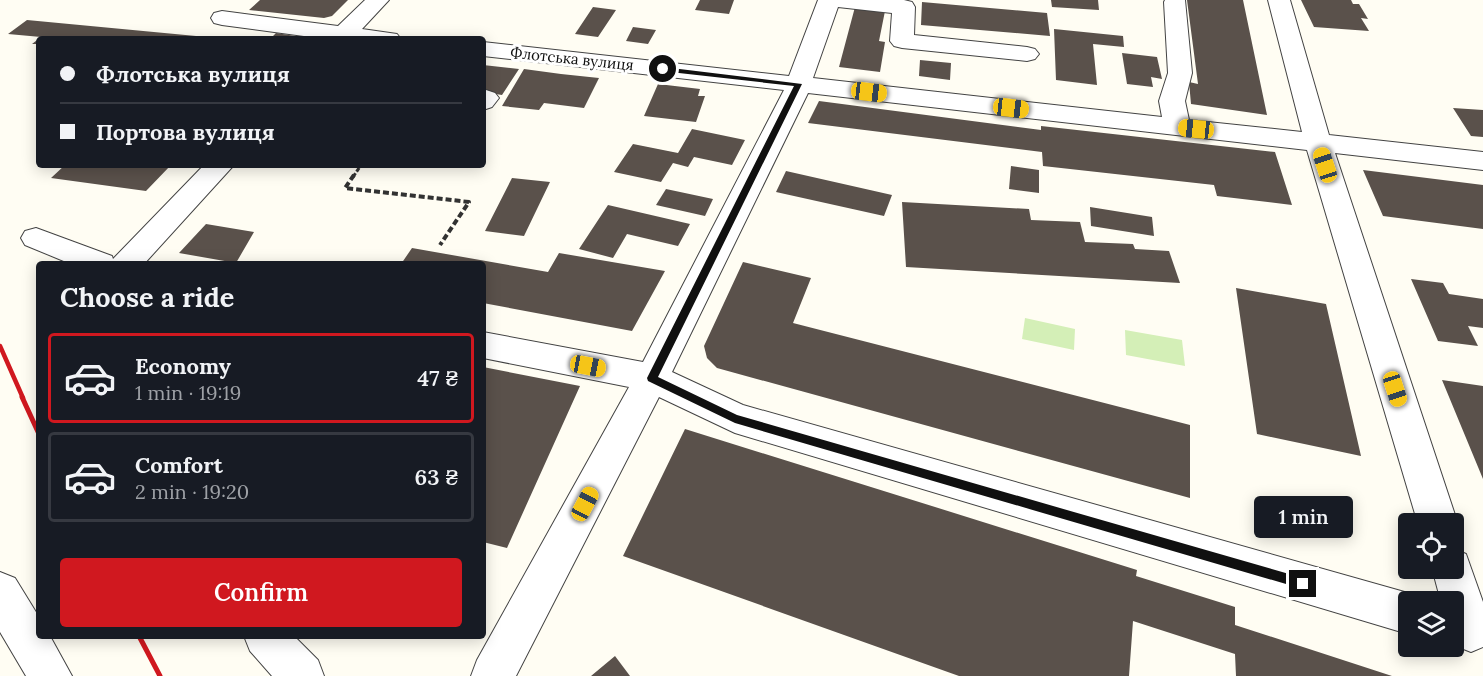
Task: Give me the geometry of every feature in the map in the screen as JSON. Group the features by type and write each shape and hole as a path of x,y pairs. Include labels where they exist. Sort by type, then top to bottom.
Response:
{"street":[{"path":"222,18 340,36 378,0"},
{"path":"492,676 652,378 798,84 830,0 904,7 902,41 1027,54"},
{"path":"1278,0 1318,143 1435,513"},
{"path":"1175,2 1180,73 1172,101 1177,127"},
{"name":"Флотська вулиця","path":"486,49 1483,161"},
{"path":"129,261 217,168"},
{"path":"36,238 94,261"},
{"path":"486,346 652,378 735,418 1398,611"},
{"path":"1455,579 1469,631"},
{"path":"0,591 50,676"},
{"path":"268,639 302,676"}],"path":[{"path":"359,168 345,188 469,202 440,246"}],"green space":[{"path":"1025,318 1075,329 1074,350 1022,339"},
{"path":"1125,330 1182,340 1185,366 1126,355"}],"building":[{"path":"260,0 348,0 332,16 324,18 249,10"},
{"path":"700,0 734,0 729,14 695,10"},
{"path":"1051,0 1098,0 1099,10 1052,7"},
{"path":"1187,0 1243,0 1267,115 1191,104 1189,82 1198,84"},
{"path":"1301,0 1351,0 1353,4 1359,4 1368,19 1361,18 1369,31 1314,27"},
{"path":"922,2 1047,13 1050,36 921,25"},
{"path":"593,7 616,10 598,37 575,34"},
{"path":"855,7 885,11 879,41 885,42 880,72 839,67"},
{"path":"27,20 196,36 36,37 8,34"},
{"path":"633,27 656,30 648,44 626,41"},
{"path":"1054,29 1123,36 1124,47 1093,44 1097,85 1056,80"},
{"path":"276,33 295,36 273,36"},
{"path":"1122,53 1157,57 1162,79 1151,77 1153,87 1127,84"},
{"path":"920,60 951,63 950,80 919,76"},
{"path":"486,65 519,69 502,95 486,92"},
{"path":"524,69 599,78 584,108 544,103 539,110 502,106"},
{"path":"658,84 700,89 698,96 705,96 696,122 644,116"},
{"path":"819,101 1041,130 1041,126 1275,152 1292,205 1217,196 1214,185 1043,166 1042,152 808,123"},
{"path":"1453,108 1483,110 1483,137 1471,136"},
{"path":"692,129 745,140 732,165 694,157 688,167 673,163 661,182 614,172 633,144 678,153"},
{"path":"1011,166 1039,170 1039,193 1009,189"},
{"path":"62,168 168,168 146,191 51,178"},
{"path":"1363,170 1483,185 1483,229 1383,216"},
{"path":"786,171 892,195 884,216 776,192"},
{"path":"512,178 550,182 524,236 485,231"},
{"path":"666,189 713,199 705,216 656,205"},
{"path":"902,202 1029,209 1031,220 1080,222 1085,242 1133,244 1135,249 1169,251 1180,283 906,267"},
{"path":"608,205 690,224 678,246 627,234 613,258 579,249"},
{"path":"1090,207 1152,217 1154,236 1091,226"},
{"path":"206,224 254,232 237,261 179,253"},
{"path":"412,248 486,261 403,261"},
{"path":"559,253 665,271 632,331 486,304 486,261 548,272"},
{"path":"743,262 811,278 793,323 1190,425 1190,498 717,368 707,358 704,346"},
{"path":"1411,279 1443,283 1449,294 1483,299 1483,328 1468,326 1478,346 1438,341"},
{"path":"1236,288 1326,304 1361,456 1257,434"},
{"path":"486,368 580,386 507,548 486,543"},
{"path":"1442,380 1483,386 1483,479"},
{"path":"685,429 1137,570 1136,576 1235,607 1235,625 1392,676 1236,676 1235,654 1133,621 1129,676 959,676 623,556"},
{"path":"615,656 630,676 591,676"}],"railway":[{"path":"0,346 23,398"},
{"path":"22,397 36,427"},
{"path":"141,639 160,676"}],"route":[{"path":"663,69 798,84 652,378 708,407 735,418 1303,584"}]}
